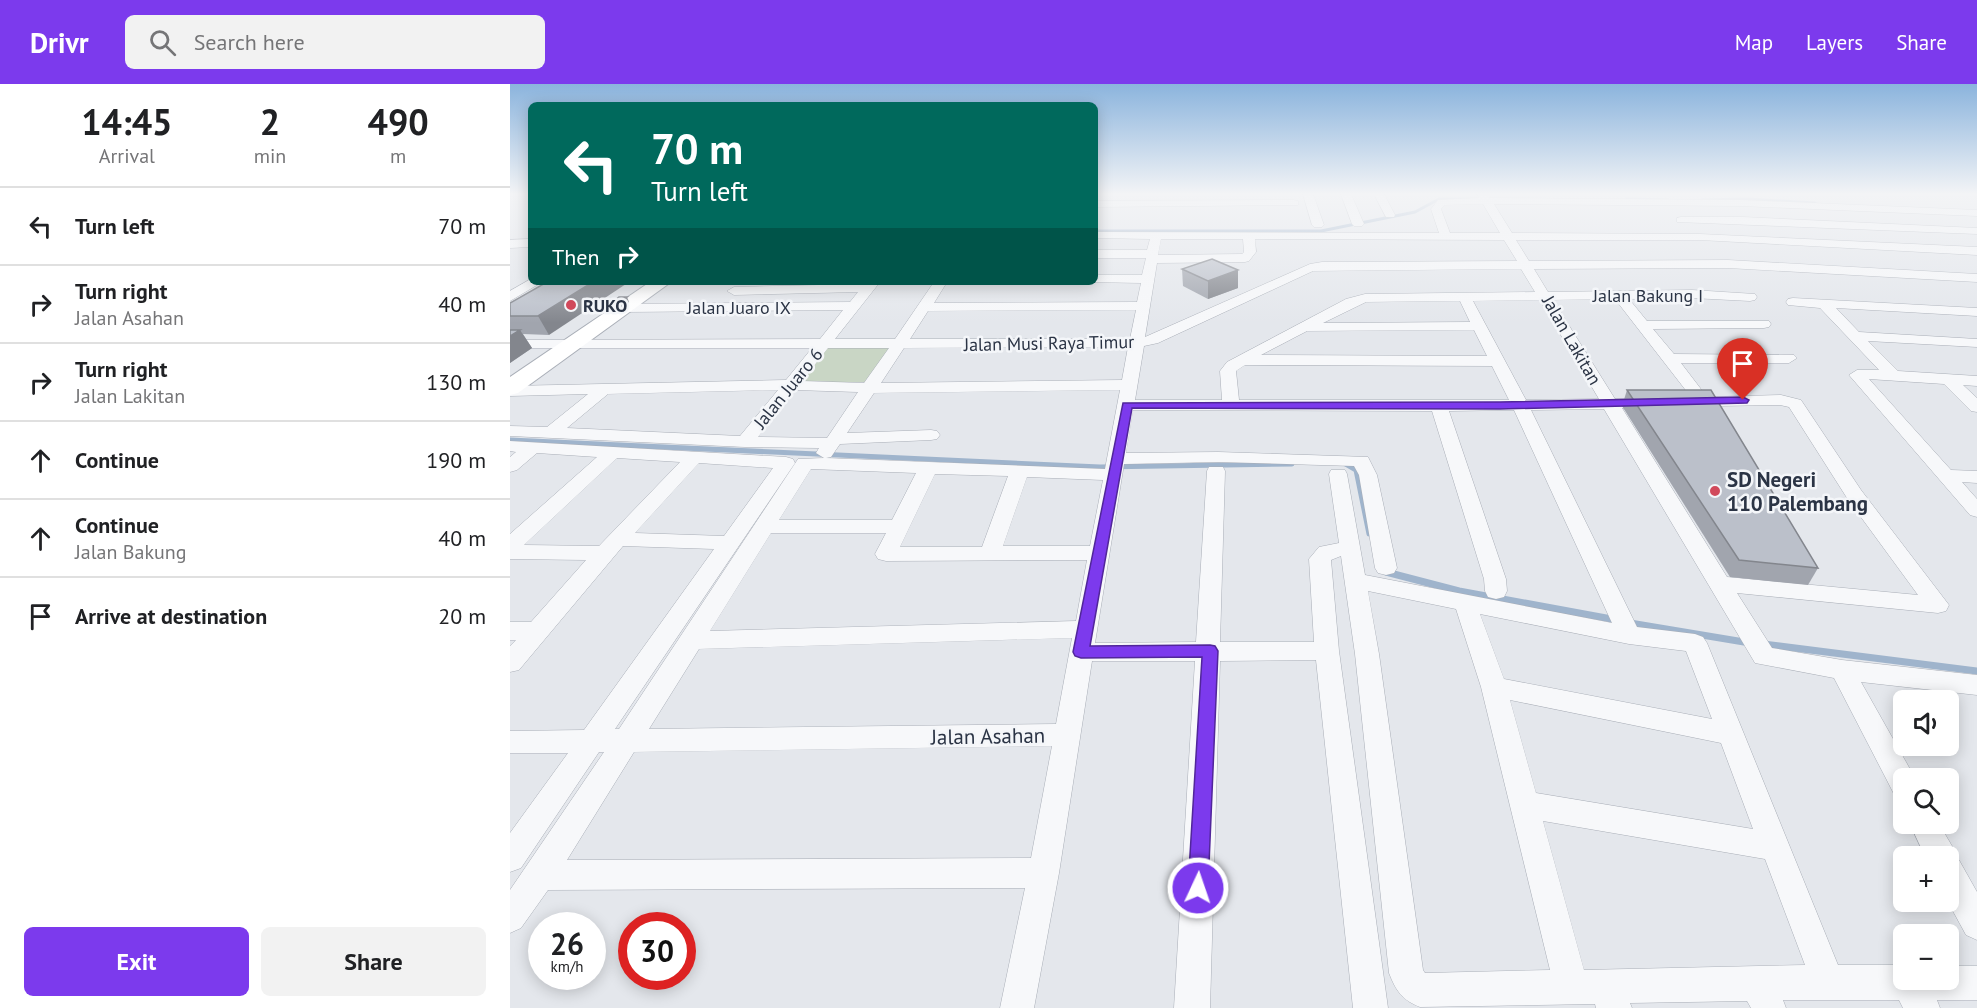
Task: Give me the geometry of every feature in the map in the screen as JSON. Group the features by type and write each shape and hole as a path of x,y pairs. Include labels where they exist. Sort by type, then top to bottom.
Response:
{"street":[{"name":"Jalan Asahan","path":"510,742 1067,735 1156,237"},
{"path":"1098,254 1245,258 1250,252 1249,237"},
{"path":"1312,237 1324,266"},
{"name":"Jalan Lakitan","path":"1127,405 1609,404 1546,295 1508,237"},
{"path":"1700,237 1728,264"},
{"path":"1703,237 1977,251"},
{"path":"1897,237 1951,276"},
{"path":"510,244 528,243"},
{"name":"Jalan Musi Raya Timur","path":"510,344 1138,343 1154,339 1310,268 1324,266 1728,264 1977,278"},
{"path":"1098,279 1149,279"},
{"path":"510,297 531,285"},
{"path":"510,389 658,285"},
{"path":"715,307 740,286 871,285"},
{"name":"Jalan Juaro 6","path":"748,438 871,285"},
{"path":"510,858 731,543 813,456 868,388 939,285"},
{"name":"Jalan Bakung I","path":"1241,360 1361,298 1546,295 1750,297"},
{"path":"1619,295 1719,427"},
{"path":"1464,296 1520,405 1625,624"},
{"path":"1793,302 1977,312"},
{"path":"1824,304 1893,375"},
{"name":"Jalan Juaro IX","path":"625,308 854,306"},
{"path":"925,307 1144,306"},
{"path":"1641,325 1764,324"},
{"path":"1305,327 1480,326"},
{"path":"1855,336 1977,344"},
{"path":"1668,359 1788,358"},
{"path":"1231,404 1229,368 1241,360 1497,361"},
{"path":"1977,381 1857,375 1977,511"},
{"path":"1948,379 1977,407"},
{"path":"510,389 603,390 789,385 868,388 1130,385"},
{"path":"551,433 603,390"},
{"path":"1720,584 1938,605 1854,494 1795,404 1781,400 1609,404 1764,656 1842,670 1977,685"},
{"path":"1439,406 1495,579 1496,591"},
{"path":"510,431 748,438 813,456 931,435"},
{"path":"510,446 696,456 813,456 928,468 1019,472 1116,467 1218,457 1361,461 1368,475 1386,568"},
{"path":"510,466 532,448"},
{"path":"510,546 612,453"},
{"path":"510,663 610,546 696,456"},
{"path":"521,898 813,456"},
{"path":"928,468 886,554 1099,553"},
{"path":"1192,1008 1210,651 1216,471"},
{"path":"990,554 1019,472"},
{"path":"1338,474 1356,581 1406,973 1411,984 1420,990 1452,998 1571,986 1611,997 1763,996 1828,982 1916,996 1977,983"},
{"path":"1945,475 1977,477"},
{"path":"766,526 898,527"},
{"path":"510,552 610,546 731,543"},
{"path":"1351,547 1326,552 1320,559 1327,651 1370,1008"},
{"path":"1801,572 1813,593"},
{"path":"1356,581 1465,603 1625,624 1695,643 1828,982"},
{"path":"1465,603 1494,687 1571,986"},
{"path":"510,631 538,631"},
{"path":"692,640 1083,640 1210,651 1327,651"},
{"path":"1842,670 1895,768"},
{"path":"1494,687 1731,734"},
{"path":"1017,1008 1044,873 1067,735"},
{"path":"1524,804 1612,821 1775,847"},
{"path":"521,898 1044,873"},
{"path":"1959,890 1977,924"}],"green space":[{"path":"892,346 870,382 799,383 826,348"}],"building":[{"path":"1212,259 1238,270 1208,281 1182,269"},
{"path":"542,285 588,285 538,316 510,316 510,303"},
{"path":"619,297 627,297 612,303"},
{"path":"510,330 520,330 510,336"},
{"name":"SD Negeri 110 Palembang","path":"1627,390 1711,390 1818,568 1739,560"}],"waterway":[{"path":"510,440 1100,467 1292,464"},
{"path":"1344,463 1356,470 1369,534"},
{"path":"1386,572 1459,591 1617,620"},
{"path":"1630,623 1750,643"},
{"path":"1763,644 1977,671"}],"place":[{"name":"RUKO","path":"571,305"},
{"name":"SD Negeri 110 Palembang","path":"1715,491"}],"route":[{"path":"1198,888 1210,651 1081,652 1127,405 1578,405 1743,400"}]}
